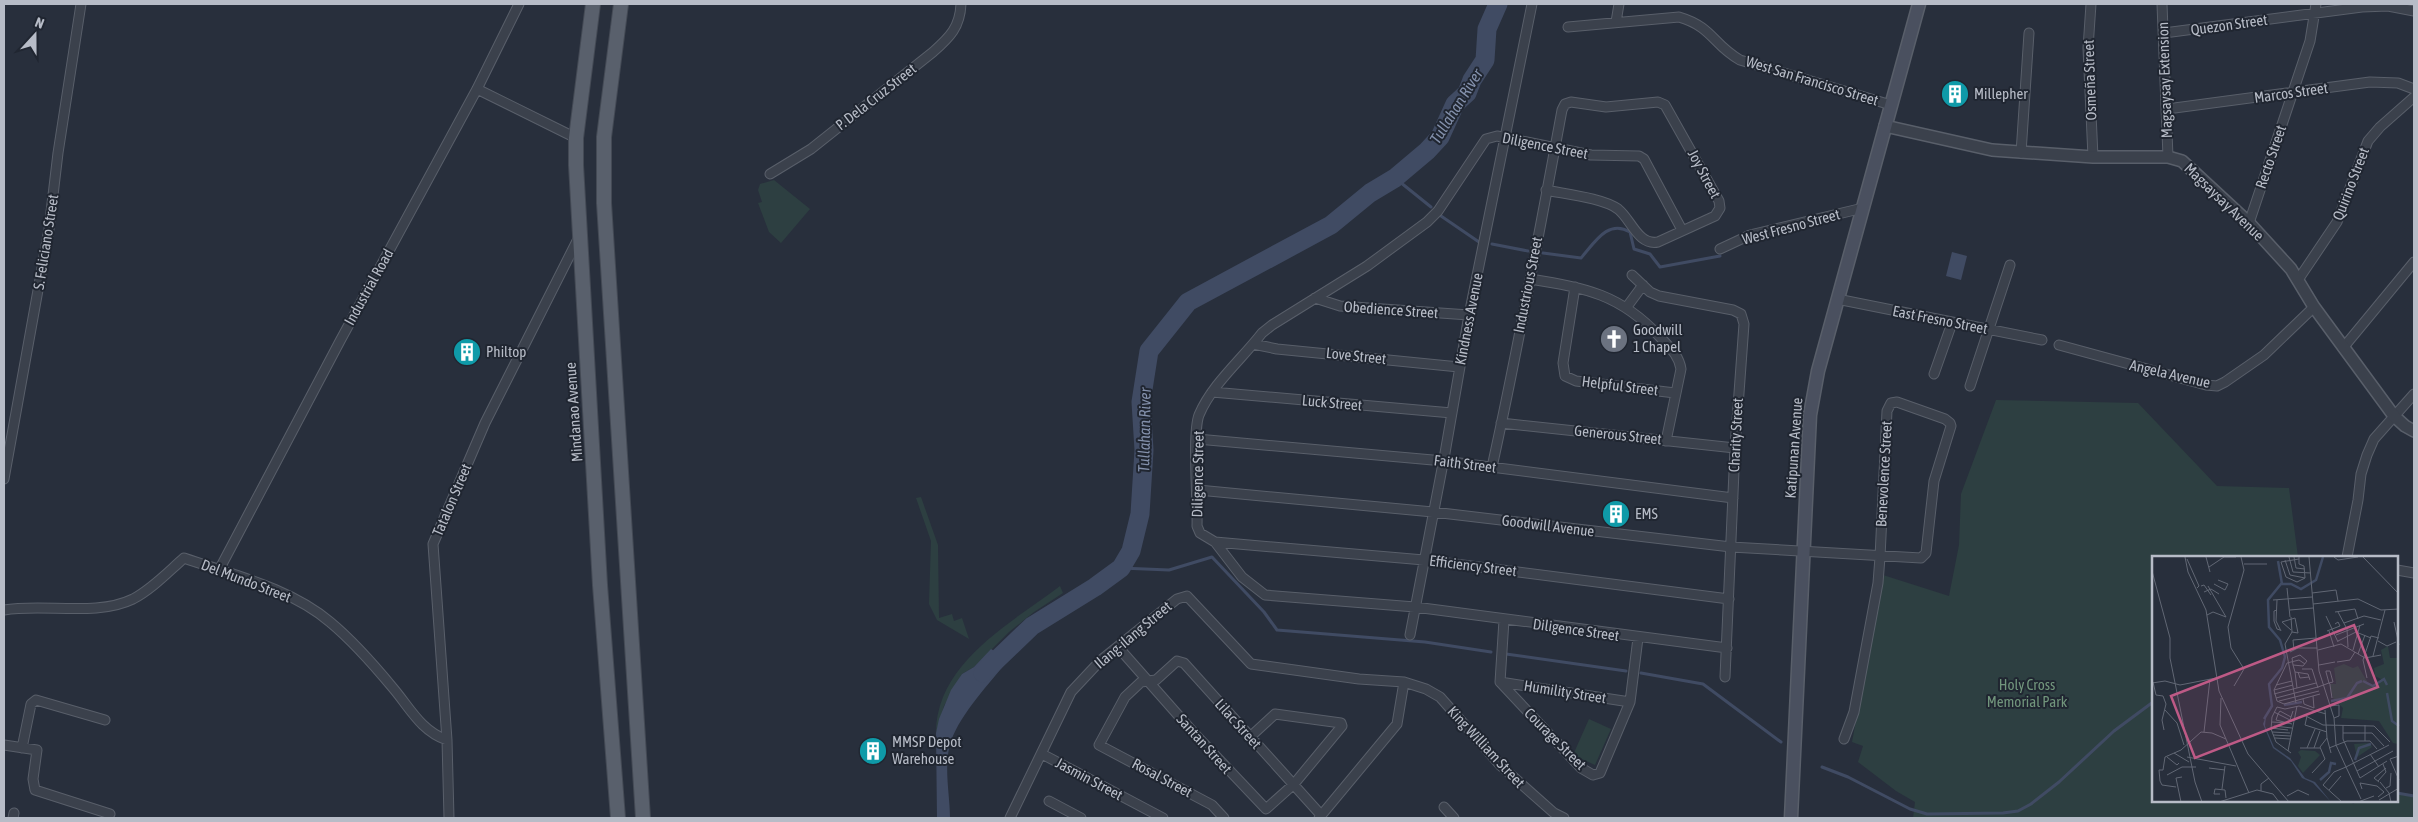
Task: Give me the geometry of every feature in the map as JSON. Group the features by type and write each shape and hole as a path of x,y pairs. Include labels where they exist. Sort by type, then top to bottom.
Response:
{"main road":[{"name":"Mindanao Avenue","path":"594,4 576,138 579,237 600,585 618,818"},
{"path":"621,4 604,137 604,203 643,818"},
{"name":"Katipunan Avenue","path":"1791,818 1810,415 1818,371 1837,299 1919,4"}],"street":[{"name":"S. Feliciano Street","path":"4,479 49,230 58,153 81,4"},
{"name":"Industrial Road","path":"219,570 340,341 477,89 519,4"},
{"name":"P. Dela Cruz Street","path":"770,174 810,148 933,52 952,34 958,24 960,4"},
{"name":"Kindness Avenue","path":"1410,635 1444,461 1469,315 1532,4"},
{"path":"1616,22 1618,4"},
{"name":"Osmeña Street","path":"2091,4 2088,48 2093,157"},
{"name":"Magsaysay Extension","path":"2162,4 2168,156"},
{"name":"Quezon Street","path":"2164,33 2316,9 2374,6 2414,11"},
{"name":"Recto Street","path":"2249,223 2310,40 2316,9"},
{"name":"West San Francisco Street","path":"1568,27 1679,18 1696,22 1710,33 1728,54 1740,60 1891,105"},
{"path":"2021,152 2029,34"},
{"name":"Marcos Street","path":"2167,109 2370,82 2398,83 2414,88"},
{"path":"477,89 576,138"},
{"name":"Quirino Street","path":"2298,280 2337,222 2368,141 2380,127 2414,98"},
{"name":"Joy Street","path":"1546,190 1614,206 1648,242 1658,242 1718,214 1720,205 1668,107 1658,102 1617,107 1571,102 1565,104"},
{"name":"Industrious Street","path":"1492,467 1546,190 1565,104"},
{"name":"Magsaysay Avenue","path":"1885,126 1966,145 2021,152 2093,157 2168,156 2182,161 2249,223 2298,280 2314,307 2394,416 2404,426 2414,431"},
{"name":"Diligence Street","path":"1682,230 1644,159 1639,156 1598,156 1494,136 1484,140 1438,212 1367,266 1272,325 1212,392 1199,416 1197,439 1197,526 1200,533 1215,542 1242,577 1265,595 1415,607 1638,638 1727,648"},
{"name":"West Fresno Street","path":"1720,249 1750,236 1863,208"},
{"name":"Tatalon Street","path":"449,818 447,740 433,544 485,423 579,237"},
{"path":"2343,348 2414,262"},
{"path":"1970,386 2010,265"},
{"name":"Charity Street","path":"1632,275 1643,286 1659,296 1733,310 1741,314 1744,324 1735,448 1725,676"},
{"path":"1530,279 1575,287 1604,295 1626,308 1650,326 1680,361 1681,369 1666,441"},
{"path":"1626,308 1643,286"},
{"name":"Helpful Street","path":"1575,287 1563,364 1565,376 1576,381 1675,393"},
{"name":"Obedience Street","path":"1315,298 1340,306 1469,315"},
{"name":"East Fresno Street","path":"1837,299 1952,324 2042,340"},
{"name":"Angela Avenue","path":"2059,345 2206,385 2217,386 2264,356 2314,307"},
{"path":"1934,374 1952,324"},
{"name":"Love Street","path":"1253,344 1277,349 1459,367"},
{"name":"Luck Street","path":"1212,392 1452,413"},
{"path":"2347,556 2361,474 2367,455 2374,439 2414,394"},
{"name":"Benevolence Street","path":"1844,739 1854,712 1878,583 1887,411 1893,402 1944,419 1950,423 1950,430 1934,480 1926,553"},
{"name":"Generous Street","path":"1501,422 1735,448"},
{"name":"Faith Street","path":"1197,439 1444,461 1733,498"},
{"name":"Goodwill Avenue","path":"1198,490 1433,512 1731,547 1880,557 1921,558 1926,553"},
{"name":"Efficiency Street","path":"1215,542 1424,560 1729,599"},
{"name":"Del Mundo Street","path":"4,610 87,608 124,602 145,591 184,558 292,598 328,620 360,651 426,730 447,740"},
{"path":"2398,570 2414,572"},
{"name":"Ilang-ilang Street","path":"1010,818 1071,692 1085,675 1177,599 1187,596 1250,664 1359,679 1404,682"},
{"path":"1500,682 1504,620"},
{"name":"Courage Street","path":"1500,682 1581,768 1593,775 1600,773 1630,702 1638,638"},
{"name":"Santan Street","path":"1118,648 1263,808 1268,809 1294,784"},
{"name":"Lilac Street","path":"1148,681 1156,680 1177,661 1184,663 1294,784 1320,817"},
{"name":"Rosal Street","path":"1148,681 1141,682 1125,697 1098,742 1101,746 1212,805 1224,818"},
{"path":"1320,817 1396,724 1404,682"},
{"name":"King William Street","path":"1404,682 1426,689 1440,697 1501,766 1554,813 1564,818"},
{"name":"Humility Street","path":"1500,682 1630,702"},
{"path":"22,748 31,704 36,700 105,720"},
{"path":"1250,737 1275,714 1341,723 1340,730 1294,784"},
{"path":"4,745 36,750 33,779 35,790 110,814"},
{"name":"Jasmin Street","path":"1042,754 1164,818"},
{"path":"1049,801 1081,818"},
{"path":"1444,807 1454,818"}],"green space":[{"path":"774,180 810,209 781,243 769,232 758,203 762,202 758,190 760,184"},
{"name":"Holy Cross Memorial Park","path":"1996,400 2138,403 2217,486 2289,488 2298,556 2152,556 2152,802 2352,802 2353,804 2356,802 2398,802 2398,794 2414,797 2414,818 1913,818 1915,802 1896,791 1858,762 1863,746 1852,742 1883,575 1949,596 1959,545 1961,494"},
{"path":"921,497 938,545 939,618 952,614 954,621 962,618 969,639 937,620 929,604 931,541 916,498"},
{"path":"1060,586 1063,593 1034,612 1009,632 974,667 962,674 944,706 936,733 939,708 948,686 962,665 999,630"},
{"path":"1589,719 1611,729 1595,765 1573,755"}],"water":[{"path":"1952,252 1967,256 1961,280 1946,276"},
{"path":"991,649 1009,659 977,698 951,741 947,760 950,818 937,818 936,733 939,719 951,690 962,674 974,667"}],"waterway":[{"name":"Tullahan River","path":"983,673 1032,626 1095,587 1121,568 1131,551 1140,514 1144,450 1141,402 1149,351 1188,302 1331,225 1370,193 1395,178 1427,151 1440,137 1455,104 1467,93 1472,80 1485,60 1487,29 1498,4"},
{"path":"1395,178 1431,207"},
{"path":"1441,216 1479,242"},
{"path":"1543,253 1581,258 1602,234 1615,228 1630,232 1634,249 1650,254 1660,267 1720,256"},
{"path":"1492,244 1528,251"},
{"path":"1121,568 1169,570 1212,557 1264,612 1277,630 1425,642 1491,652"},
{"path":"1506,654 1626,671"},
{"path":"1641,673 1703,684 1781,742"},
{"path":"1822,767 1848,777 1910,809 1927,814 2003,813 2018,811 2031,804 2059,782 2114,731 2152,703"},
{"path":"2398,793 2414,796"}],"place":[{"name":"Millepher","path":"1955,94"},
{"name":"Goodwill 1 Chapel","path":"1614,339"},
{"name":"Philtop","path":"467,352"},
{"name":"EMS","path":"1616,514"},
{"name":"MMSP Depot Warehouse","path":"873,751"}]}
